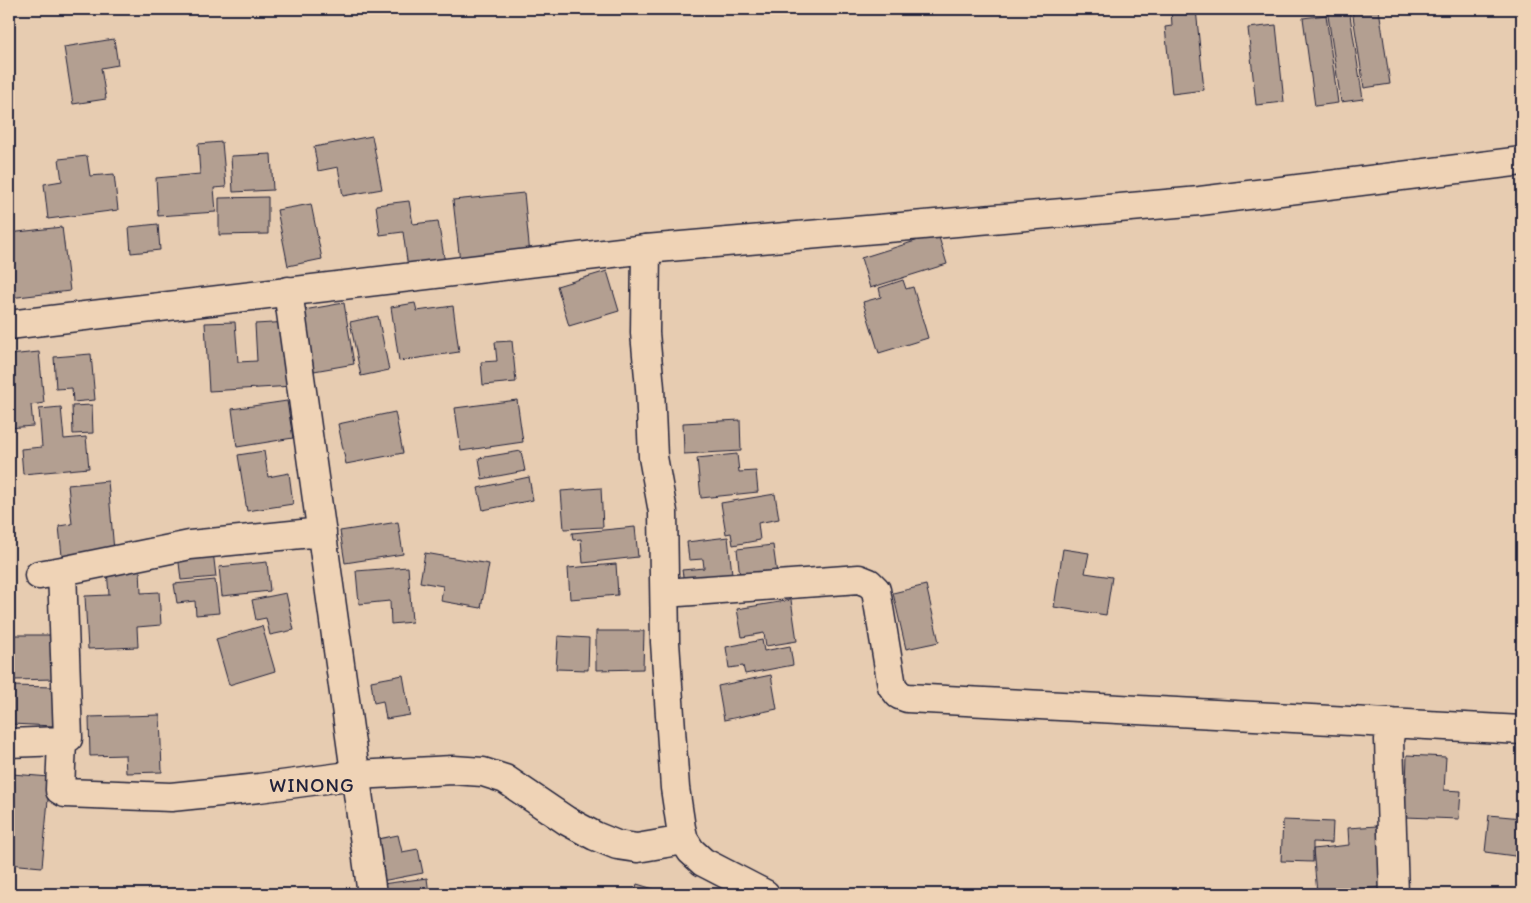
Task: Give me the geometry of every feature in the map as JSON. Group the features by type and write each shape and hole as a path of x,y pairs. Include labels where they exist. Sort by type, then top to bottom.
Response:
{"street":[{"path":"9,325 646,250 1200,201 1522,162"},
{"path":"646,250 645,332 653,457 663,512 665,642 674,778 684,840 691,851 703,862 752,891"},
{"path":"288,291 372,894"},
{"path":"9,743 62,741 69,736 51,573 190,546 322,532"},
{"path":"665,593 859,579 870,583 876,590 892,686 899,695 906,698 1522,730"},
{"path":"1392,723 1389,740 1394,894"},
{"path":"62,741 60,790 65,793 171,797 356,775 453,770 483,772 505,780 567,821 617,845 637,848 684,840"}],"building":[{"path":"1171,9 1196,9 1204,90 1172,94 1165,27 1172,26"},
{"path":"1327,9 1349,9 1363,99 1341,102"},
{"path":"1352,9 1379,9 1390,84 1364,88"},
{"path":"1326,15 1338,103 1315,106 1303,18"},
{"path":"1276,25 1284,102 1256,105 1248,28"},
{"path":"114,39 118,65 101,68 106,99 73,104 64,47"},
{"path":"372,136 382,189 343,196 338,167 318,171 314,147"},
{"path":"222,142 226,187 214,188 216,212 158,216 156,178 200,174 198,144"},
{"path":"271,154 273,190 233,192 231,156"},
{"path":"87,156 90,176 114,174 118,210 48,219 44,184 62,181 59,159"},
{"path":"524,193 530,255 460,262 453,200"},
{"path":"268,197 268,234 219,235 219,198"},
{"path":"409,201 413,224 438,221 445,263 408,268 403,232 380,235 376,205"},
{"path":"311,204 322,259 288,266 277,210"},
{"path":"158,224 160,250 131,253 129,227"},
{"path":"62,227 70,291 9,298 9,233"},
{"path":"938,234 947,264 870,288 861,258"},
{"path":"607,271 619,311 569,326 557,286"},
{"path":"903,280 906,289 913,287 928,338 879,353 863,302 881,297 879,288"},
{"path":"344,303 354,364 314,371 304,310"},
{"path":"415,303 417,311 453,306 459,352 399,361 391,307"},
{"path":"378,316 389,370 361,376 350,322"},
{"path":"235,322 238,362 257,361 255,324 290,322 293,386 209,391 205,323"},
{"path":"512,341 516,382 483,385 481,362 497,361 495,342"},
{"path":"39,352 44,403 31,405 33,426 9,428 9,355"},
{"path":"91,354 95,400 73,402 72,388 56,389 54,357"},
{"path":"517,400 523,442 461,451 455,408"},
{"path":"287,401 293,438 237,447 232,409"},
{"path":"92,405 93,433 73,434 72,406"},
{"path":"61,407 64,439 86,437 89,468 23,474 21,449 42,447 39,409"},
{"path":"395,412 403,453 346,464 338,424"},
{"path":"740,420 741,451 684,454 683,423"},
{"path":"264,451 268,477 289,473 293,504 247,511 238,455"},
{"path":"521,451 525,471 482,479 479,458"},
{"path":"737,454 739,472 756,471 758,492 701,498 697,458"},
{"path":"529,477 533,500 483,510 478,488"},
{"path":"108,481 114,551 62,556 59,526 72,524 68,485"},
{"path":"601,488 603,527 564,529 561,491"},
{"path":"775,494 779,519 758,523 760,540 733,545 731,533 726,534 721,503"},
{"path":"398,522 403,554 345,563 340,531"},
{"path":"635,527 638,557 583,563 581,539 573,540 572,533"},
{"path":"728,537 733,583 685,589 682,570 704,568 703,559 689,560 687,542"},
{"path":"773,545 777,574 740,578 737,549"},
{"path":"1063,549 1089,553 1085,573 1112,577 1106,615 1054,607"},
{"path":"213,551 216,577 181,580 178,554"},
{"path":"425,553 489,564 481,608 441,601 443,586 420,582"},
{"path":"267,562 270,591 222,596 219,567"},
{"path":"616,564 618,595 570,599 568,568"},
{"path":"408,567 412,622 391,624 390,601 359,604 356,571"},
{"path":"140,568 141,593 159,592 161,625 137,627 138,647 88,649 85,596 109,595 107,570"},
{"path":"215,580 219,613 196,615 195,601 177,603 174,584"},
{"path":"926,585 939,642 906,649 893,593"},
{"path":"286,593 294,630 270,635 266,618 256,620 252,600"},
{"path":"791,600 797,641 766,646 764,633 742,637 737,609"},
{"path":"262,626 275,671 229,685 216,639"},
{"path":"596,631 644,631 643,669 596,670"},
{"path":"14,635 53,635 53,679 14,680"},
{"path":"558,636 589,638 588,670 556,669"},
{"path":"762,640 764,651 790,646 793,665 745,674 743,666 729,668 726,647"},
{"path":"403,675 410,715 386,719 383,701 374,703 371,681"},
{"path":"771,675 777,709 724,720 718,686"},
{"path":"11,686 54,687 54,726 11,724"},
{"path":"160,715 162,772 126,773 125,755 90,756 89,717"},
{"path":"1407,755 1446,757 1444,790 1461,791 1459,819 1405,817"},
{"path":"12,774 50,777 42,867 9,864 9,805"},
{"path":"1489,815 1522,818 1522,857 1485,852"},
{"path":"1283,820 1333,822 1332,843 1313,842 1313,862 1281,861"},
{"path":"1377,826 1382,887 1317,893 1313,849 1349,845 1348,828"},
{"path":"398,835 402,852 418,849 423,873 382,881 373,840"},
{"path":"427,878 429,894 384,894 382,884"},
{"path":"637,884 670,894 634,894"}],"district":[{"name":"WINONG","path":"312,785"}]}
